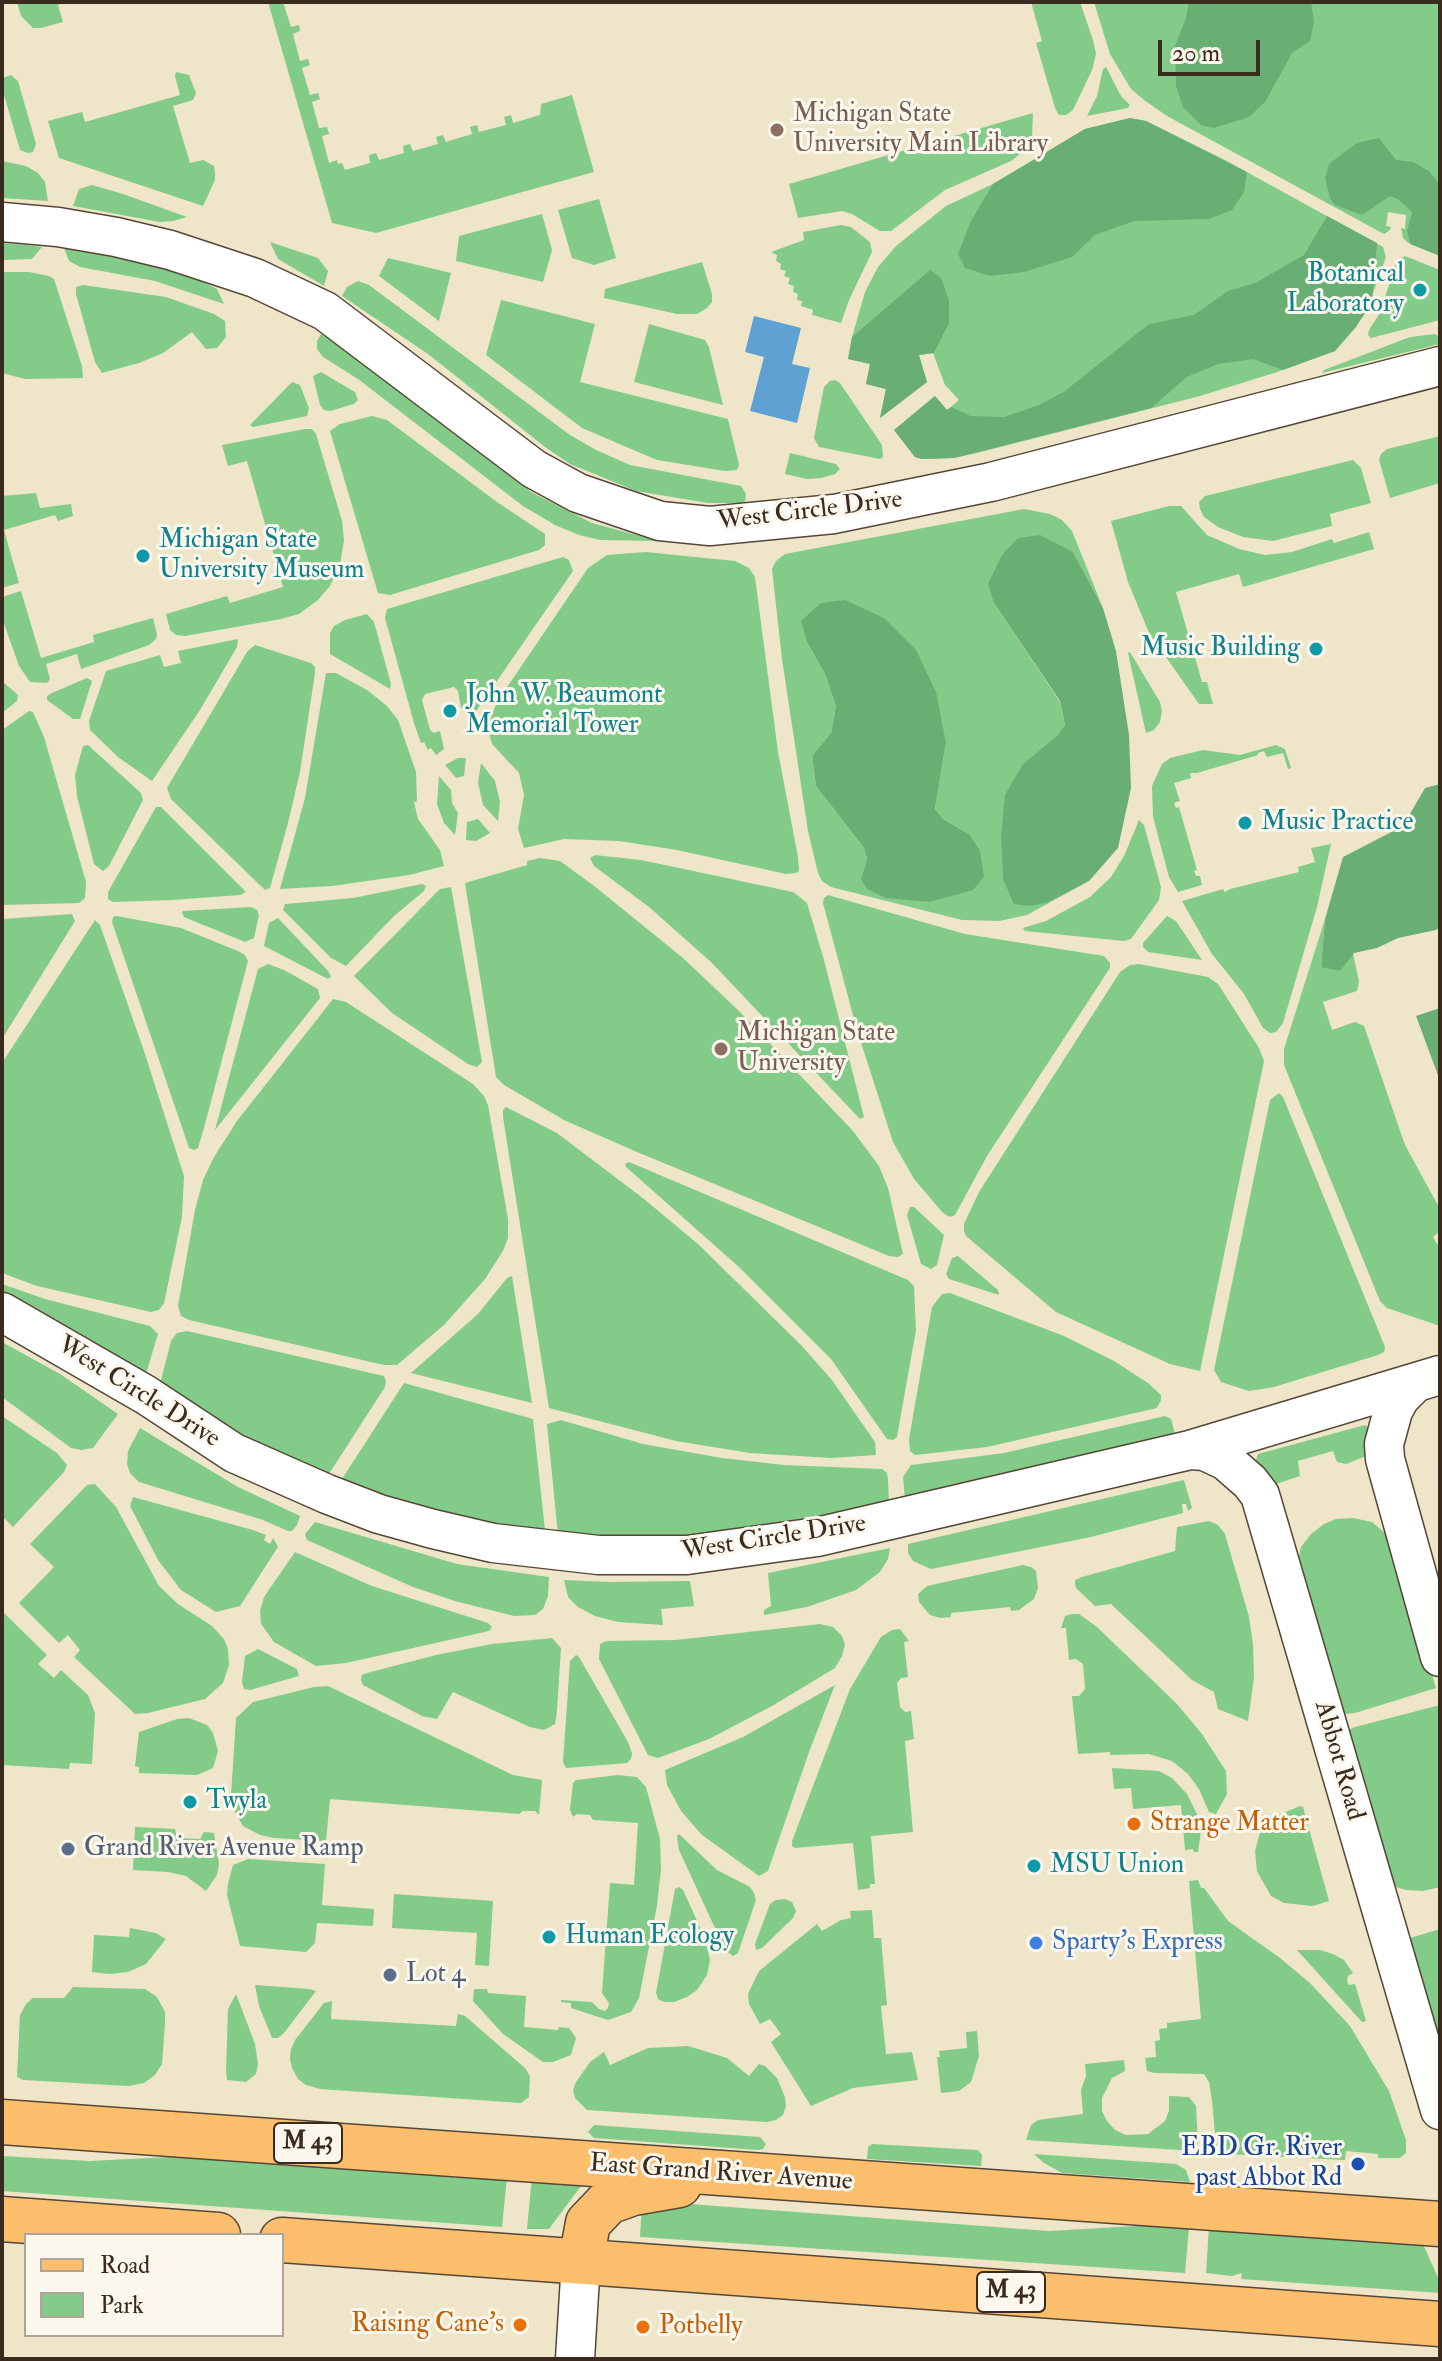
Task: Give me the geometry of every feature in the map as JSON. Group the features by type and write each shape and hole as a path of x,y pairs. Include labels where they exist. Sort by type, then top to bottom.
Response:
{"main road":[{"name":"East Grand River Avenue","path":"2,2122 1440,2224"},
{"path":"2,2143 57,2146 147,2132"},
{"path":"581,2261 588,2223 608,2202 658,2187 773,2177"},
{"path":"2,2219 191,2233"},
{"name":"M 43","path":"284,2240 1440,2324"}],"street":[{"name":"West Circle Drive","path":"2,222 116,237 170,250 255,278 325,311 534,469 578,493 612,506 660,521 698,525 804,518 914,499 1068,463 1440,366"},
{"name":"West Circle Drive","path":"2,1312 146,1395 234,1453 279,1474 379,1514 419,1526 493,1543 598,1555 687,1555 775,1543 900,1518 1190,1450 1427,1379"},
{"path":"1427,1379 1400,1398 1384,1444 1385,1459 1440,1657"},
{"name":"Abbot Road","path":"1190,1450 1205,1451 1226,1461 1260,1495 1440,2110"},
{"path":"575,2359 581,2261"}],"green space":[{"path":"17,2 66,2 58,5 63,22 33,28 21,16"},
{"path":"268,2 283,2 291,27 299,25 300,31 293,34 300,61 308,59 310,65 302,68 310,95 318,93 320,99 312,102 319,128 327,127 329,134 322,136 329,163 337,160 345,170 370,163 369,155 376,153 379,160 404,153 403,146 410,144 413,151 438,144 436,137 443,135 446,142 472,134 470,127 477,125 479,132 506,125 504,117 511,115 513,123 540,115 541,104 572,95 594,172 376,233 332,223"},
{"path":"1031,2 1080,2 1093,40 1096,54 1092,70 1073,110 1066,115 1059,115 1055,108 1036,43 1042,41"},
{"path":"1094,2 1440,2 1440,256 1403,238 1401,228 1405,229 1406,215 1388,212 1386,226 1391,227 1384,234 1167,116 1144,100 1131,89 1110,54"},
{"path":"1189,2 1311,2 1314,22 1310,41 1292,53 1265,102 1249,117 1214,128 1201,125 1183,107 1176,86 1175,46"},
{"path":"1106,67 1121,96 1130,105 1128,108 1087,116 1097,96"},
{"path":"176,72 189,75 196,93 193,100 173,106 190,163 203,160 214,166 215,180 203,206 59,158 48,121 82,112 85,122 180,95"},
{"path":"11,75 18,81 36,144 33,152 20,150 2,88 3,78"},
{"path":"1033,113 1032,138 1024,151 1011,161 945,190 891,231 880,231 842,211 798,218 789,184"},
{"path":"1130,118 1146,121 1225,160 1383,247 1386,257 1366,313 1335,351 1274,373 1200,396 977,453 954,458 915,457 894,430 935,396 947,410 959,400 945,385 933,353 919,355 927,382 880,418 886,389 866,384 870,364 848,359 865,292 878,267 896,246 946,206 993,184 1085,129"},
{"path":"1130,118 1146,121 1247,172 1244,192 1232,210 1209,219 1134,221 1095,235 1072,257 1024,272 990,276 965,268 958,254 971,221 993,184 1085,129"},
{"path":"1379,138 1396,160 1413,162 1429,171 1440,185 1440,256 1410,244 1407,231 1412,212 1398,199 1390,196 1362,215 1335,205 1330,198 1325,178 1329,164 1357,143"},
{"path":"2,161 26,166 38,173 45,182 48,201 2,198"},
{"path":"92,185 187,217 160,222 73,206 79,189"},
{"path":"599,199 616,258 594,265 572,258 558,210"},
{"path":"542,214 552,250 543,282 456,261 459,236"},
{"path":"1327,216 1377,243 1372,301 1356,327 1335,351 1283,370 1253,359 1218,364 1187,377 1151,408 954,458 915,457 894,430 935,396 947,410 951,407 971,416 1004,417 1039,405 1065,391 1149,324 1194,315 1228,291 1255,283 1304,255"},
{"path":"841,225 851,227 870,242 872,252 841,323 812,315 813,310 801,306 802,301 797,300 798,294 793,292 794,286 788,284 790,278 784,276 786,271 780,269 777,255 771,252 804,240 803,232"},
{"path":"270,242 318,258 328,271 324,286 278,259"},
{"path":"2,243 42,247 32,259 2,260"},
{"path":"64,248 190,275 217,289 224,304 155,281 80,267 69,261"},
{"path":"1405,256 1440,270 1440,320 1371,338 1369,330 1380,313 1397,260"},
{"path":"388,258 451,273 439,321 379,276"},
{"path":"702,262 712,302 697,314 677,314 604,298 605,289"},
{"path":"930,270 941,278 949,301 949,323 934,353 919,355 927,382 880,418 886,389 866,384 870,364 848,359 852,337"},
{"path":"2,272 29,272 54,279 82,366 83,378 25,379 2,373"},
{"path":"358,281 369,285 570,435 596,450 630,465 741,486 746,494 745,503 708,503 636,491 570,464 428,354 342,296 347,287"},
{"path":"83,285 166,297 214,314 225,321 226,337 217,348 206,349 192,332 163,353 102,373 95,362 76,294 76,287"},
{"path":"501,300 595,324 580,382 728,419 739,465 737,470 725,471 657,460 582,428 486,355"},
{"path":"649,324 705,340 723,405 634,382"},
{"path":"321,334 357,357 531,492 592,523 658,541 600,540 579,535 523,506 358,379 323,357 317,349"},
{"path":"1435,334 1440,344 1322,373 1410,337"},
{"path":"321,372 355,392 358,400 354,404 324,410 313,376"},
{"path":"835,380 882,445 883,457 880,459 819,447 814,438 824,387"},
{"path":"292,382 300,385 309,408 307,416 253,427 250,425"},
{"path":"372,416 387,420 545,534 545,545 539,550 390,595 378,593 330,431 340,424"},
{"path":"312,429 316,434 342,521 344,540 340,564 330,586 299,614 185,636 176,635 170,630 166,614 227,596 230,603 283,587 247,461 228,466 222,445"},
{"path":"1440,436 1440,483 1390,498 1379,460 1381,454 1387,449"},
{"path":"790,453 836,464 840,469 821,478 807,479 785,474"},
{"path":"1353,460 1361,468 1371,503 1330,514 1332,526 1273,541 1243,537 1218,527 1204,517 1200,509 1199,502 1205,496"},
{"path":"36,493 40,508 71,504 73,516 58,521 55,515 4,530 19,583 2,588 2,496"},
{"path":"1169,506 1181,506 1207,535 1239,549 1265,555 1292,552 1332,539 1334,543 1369,532 1374,549 1243,587 1239,574 1176,592 1202,682 1207,682 1213,704 1199,704 1149,633 1128,582 1111,521"},
{"path":"1024,509 1050,514 1062,520 1072,531 1103,608 1073,552 994,603 1060,702 1065,725 1058,736 1023,764 1049,902 1089,881 1027,915 999,921 962,920 831,887 822,881 808,831 782,659 772,569 785,554","holes":["807,642 946,743 935,809 943,819 969,834 861,879 867,859 864,848 816,786 812,756 831,733 836,706 824,672"]},
{"path":"1040,535 1073,552 1103,608 1116,651 1129,735 1131,788 1118,848 1089,881 1049,902 1030,906 1014,904 1003,879 1001,836 1005,795 1023,764 1057,736 1065,725 1060,701 994,603 988,584 1002,555 1018,538"},
{"path":"646,552 735,561 749,568 755,577 778,752 798,857 799,871 796,873 786,874 677,850 619,841 564,839 524,848 518,829 524,795 519,773 492,744 487,727 497,702 588,568 607,555"},
{"path":"563,557 569,560 573,571 474,714 470,706 461,708 458,691 454,687 425,694 422,700 430,730 434,733 440,731 444,749 436,755 431,748 428,750 424,742 421,743 414,723 385,618 387,609"},
{"path":"21,591 41,658 94,642 93,635 153,618 156,639 149,645 81,669 77,654 46,664 50,679 47,683 30,682 19,666 2,618 2,597"},
{"path":"845,600 884,618 916,650 936,692 946,743 935,809 943,819 969,834 980,851 984,877 973,890 929,902 886,898 867,889 861,879 867,859 864,848 816,786 812,756 831,733 836,706 824,672 807,642 801,621 821,603"},
{"path":"367,614 374,622 390,689 330,654 330,633 334,626"},
{"path":"238,639 237,647 200,710 152,781 118,757 90,730 89,721 106,671 160,655 164,667 181,663 178,651"},
{"path":"255,645 315,667 300,772 270,888 265,890 171,799 167,788 247,652"},
{"path":"1128,653 1160,702 1162,711 1160,722 1154,730 1146,733"},
{"path":"326,673 336,673 367,690 387,706 398,720 416,772 417,801 414,802 418,819 440,850 444,866 409,875 332,886 280,889 305,798"},
{"path":"87,678 92,681 80,719 73,719 47,700 52,693"},
{"path":"2,681 18,695 17,701 2,713"},
{"path":"29,711 33,712 44,737 86,882 85,898 79,903 2,905 2,730"},
{"path":"88,745 141,793 143,800 109,866 103,871 94,864 77,796 75,775 83,746"},
{"path":"1276,745 1285,749 1291,768 1288,769 1283,753 1267,757 1264,751 1190,773 1191,778 1174,783 1180,801 1174,803 1176,808 1179,807 1197,870 1194,871 1196,876 1200,876 1202,885 1178,892 1169,877 1153,817 1152,786 1162,764 1170,758 1203,750 1240,755"},
{"path":"458,758 466,758 464,776 456,778 445,765"},
{"path":"481,763 495,781 500,802 498,821 483,805 478,783"},
{"path":"439,776 451,790 452,803 458,813 455,835 444,823 437,804"},
{"path":"1440,784 1440,927 1354,953 1340,971 1321,967 1325,919 1343,857 1403,826 1425,788"},
{"path":"156,807 161,807 246,892 172,900 113,902 108,899 108,892"},
{"path":"478,819 490,833 476,841 466,840 467,822"},
{"path":"1139,820 1144,825 1161,887 1159,900 1131,939 1124,941 1025,931 1023,928 1046,921 1090,897 1111,877 1124,856"},
{"path":"1331,844 1317,907 1283,1023 1276,1032 1270,1033 1263,1028 1244,994 1212,954 1182,901 1299,872 1298,867 1315,862 1311,848"},
{"path":"595,855 641,860 793,892 807,903 864,1117 860,1119 711,962 649,907 594,866 590,858"},
{"path":"540,858 560,861 683,958 739,1011 853,1131 879,1166 888,1188 903,1254 889,1256 637,1152 564,1120 504,1085 496,1077 465,883 527,865 527,861"},
{"path":"422,884 426,886 424,891 394,916 346,966 331,958 283,910 285,904 353,898"},
{"path":"451,887 482,1062 477,1067 392,1013 354,976 440,889"},
{"path":"828,895 965,934 1104,956 1110,963 1110,968 987,1156 955,1215 950,1217 914,1179 893,1142 857,1030 823,903"},
{"path":"251,907 259,915 254,938 245,942 184,917 182,913 183,911"},
{"path":"72,914 75,921 2,1039 2,919"},
{"path":"1167,916 1176,921 1202,960 1148,952 1143,947 1143,943"},
{"path":"113,917 181,928 238,951 248,961 204,1128 198,1148 194,1150 189,1148 112,922"},
{"path":"278,918 331,977 328,979 264,946 269,923"},
{"path":"1325,919 1321,967 1353,953 1359,982 1357,991 1323,1002 1332,1030 1355,1022 1364,1026 1405,1145 1440,1209 1440,1231 1433,1237 1440,1249 1440,1326 1387,1308 1380,1301 1284,1065 1284,1049"},
{"path":"95,920 100,925 144,1051 184,1176 182,1217 164,1303 159,1310 151,1312 37,1286 2,1273 2,1063"},
{"path":"268,964 318,989 320,998 215,1130 258,969"},
{"path":"1130,965 1208,977 1218,984 1264,1061 1200,1371 1170,1364 1056,1312 966,1236 964,1231 964,1224 979,1192 1120,972"},
{"path":"333,999 346,1002 473,1084 484,1096 508,1219 508,1238 485,1279 444,1325 397,1365 384,1365 189,1320 181,1316 178,1306 195,1210 203,1180 214,1157 237,1121"},
{"path":"1440,1008 1440,1078 1439,1078 1416,1016"},
{"path":"1279,1093 1385,1347 1384,1352 1378,1355 1274,1387 1249,1391 1221,1382 1214,1370 1270,1100"},
{"path":"506,1107 557,1133 698,1244 801,1345 832,1380 875,1442 876,1455 831,1458 750,1453 676,1441 549,1408 503,1117"},
{"path":"629,1162 908,1280 914,1286 916,1330 897,1437 887,1439 831,1359 739,1267 626,1167 625,1164"},
{"path":"910,1207 914,1207 944,1235 937,1265 931,1269 921,1264 907,1215"},
{"path":"958,1256 998,1290 999,1295 949,1279 946,1274 952,1258"},
{"path":"512,1276 532,1403 411,1373 478,1314"},
{"path":"2,1284 45,1299 150,1326 158,1334 145,1377 93,1341 2,1292"},
{"path":"950,1293 1064,1336 1114,1361 1161,1395 1157,1408 987,1447 915,1455 910,1451 909,1439 932,1307 942,1294"},
{"path":"187,1331 384,1376 385,1387 327,1477 292,1462 159,1388 171,1341 177,1333"},
{"path":"2,1342 60,1374 118,1414 93,1448 71,1448 2,1397"},
{"path":"404,1383 533,1419 545,1530 514,1529 432,1512 340,1482"},
{"path":"2,1416 57,1453 67,1465 13,1527 2,1516"},
{"path":"1165,1416 1171,1419 1175,1434 905,1500 903,1477 911,1465 1004,1453"},
{"path":"561,1420 643,1444 722,1458 784,1465 882,1469 887,1473 889,1503 778,1528 667,1539 558,1535 547,1424"},
{"path":"1365,1425 1370,1429 1371,1454 1346,1464 1337,1462 1333,1451 1298,1461 1300,1476 1270,1486 1255,1463 1258,1454"},
{"path":"140,1428 238,1487 300,1516 297,1525 288,1531 263,1520 139,1482 130,1473 127,1464 128,1451"},
{"path":"1184,1480 1192,1508 1188,1511 1186,1504 1182,1504 1183,1513 1091,1537 931,1569 913,1561 908,1553 908,1544"},
{"path":"95,1484 116,1507 159,1586 178,1604 212,1626 224,1639 229,1665 223,1683 205,1699 135,1714 74,1657 80,1650 68,1635 59,1643 19,1603 54,1567 30,1544 87,1485"},
{"path":"133,1497 253,1530 266,1535 264,1540 270,1544 273,1538 278,1547 240,1606 216,1612 181,1590 158,1560 130,1506"},
{"path":"1353,1518 1372,1522 1386,1534 1395,1549 1436,1688 1355,1713 1336,1715 1297,1565 1301,1547 1311,1534 1336,1519"},
{"path":"1209,1521 1218,1525 1225,1534 1249,1617 1254,1678 1248,1721 1218,1709 1214,1692 1192,1680 1111,1604 1095,1606 1076,1588 1075,1583 1082,1577 1175,1551 1177,1527"},
{"path":"315,1522 457,1564 549,1577 548,1596 543,1609 535,1615 514,1616 455,1601 413,1587 307,1540 305,1534"},
{"path":"890,1548 880,1572 856,1590 807,1607 764,1615 764,1610 771,1606 768,1573"},
{"path":"295,1552 372,1586 488,1623 492,1627 489,1631 346,1663 316,1666 274,1642 261,1624 260,1611 264,1597"},
{"path":"1023,1565 1036,1571 1038,1588 1034,1599 1019,1610 1011,1611 1010,1607 951,1613 951,1617 940,1618 930,1615 919,1602 918,1594 927,1586"},
{"path":"564,1580 690,1581 694,1606 661,1609 663,1625 618,1622 595,1616 578,1607 568,1597"},
{"path":"2,1611 47,1655 38,1664 54,1678 61,1670 88,1695 95,1713 92,1764 70,1763 69,1769 2,1765"},
{"path":"1079,1614 1097,1627 1176,1703 1202,1734 1226,1771 1227,1794 1216,1814 1209,1812 1199,1789 1188,1774 1172,1761 1149,1754 1078,1754 1072,1696 1079,1696 1085,1689 1083,1664 1076,1659 1069,1660 1066,1628 1061,1628 1065,1616"},
{"path":"820,1624 833,1627 842,1636 845,1645 835,1668 709,1739 658,1758 648,1755 599,1659 600,1644 606,1641 676,1640"},
{"path":"900,1629 909,1641 904,1642 908,1677 901,1678 897,1683 900,1707 905,1712 911,1711 914,1739 905,1741 913,1832 871,1836 875,1884 858,1890 853,1843 795,1848 792,1841 850,1689 881,1637"},
{"path":"552,1638 561,1648 557,1711 555,1724 544,1730 530,1727 453,1692 437,1719 422,1716 363,1685 361,1680 362,1675 367,1673 436,1655 492,1644"},
{"path":"258,1649 297,1669 299,1676 244,1689 245,1656"},
{"path":"576,1655 628,1742 632,1753 627,1763 566,1768 563,1762 570,1661"},
{"path":"835,1685 768,1871 759,1876 702,1835 681,1811 667,1785 665,1770 743,1737"},
{"path":"328,1686 513,1775 542,1780 539,1815 535,1811 519,1814 330,1799 326,1841 274,1838 243,1826 235,1812 231,1795 236,1718 253,1702"},
{"path":"1440,1705 1440,1887 1423,1891 1406,1890 1393,1886 1342,1733"},
{"path":"189,1718 207,1725 213,1733 218,1751 213,1768 197,1775 139,1773 139,1767 135,1766 139,1732"},
{"path":"1112,1768 1159,1771 1172,1778 1187,1794 1197,1814 1201,1830 1198,1852 1185,1850 1181,1805 1133,1809 1131,1788 1114,1789"},
{"path":"618,1775 637,1777 646,1787 660,1839 661,1869 639,1998 631,2012 608,2020 571,2008 571,2003 561,2000 592,2002 605,2011 608,2008 609,2003 602,1993 610,1883 634,1885 638,1823 593,1820 590,1815 577,1814 573,1817 570,1810 576,1780"},
{"path":"1303,1807 1329,1901 1313,1906 1284,1903 1271,1896 1257,1871 1255,1851 1261,1829 1281,1814"},
{"path":"135,1827 175,1829 177,1838 200,1839 204,1832 214,1833 219,1864 217,1875 206,1891 186,1876 133,1870"},
{"path":"679,1834 717,1870 750,1887 754,1893 756,1900 738,1953 733,1956 725,1950 679,1850"},
{"path":"248,1859 325,1864 322,1905 374,1909 373,1926 317,1923 315,1943 306,1952 240,1946 227,1895 228,1884 233,1865"},
{"path":"1198,1880 1228,1921 1310,1983 1350,2026 1389,2091 1406,2140 1406,2153 1400,2158 1378,2158 1378,2154 1346,2151 1345,2160 1226,2154 1218,2150 1216,2144 1209,2082 1204,2074 1147,2071 1145,2058 1156,2057 1155,2041 1160,2040 1159,2029 1167,2028 1167,2023 1201,2019 1189,1881"},
{"path":"679,1887 705,1938 710,1960 707,1975 697,1990 674,2002 664,2002 658,1999 656,1993 675,1889"},
{"path":"394,1894 493,1901 489,1966 475,1965 477,1933 392,1928"},
{"path":"785,1899 792,1902 796,1911 793,1918 762,1948 756,1950 755,1944 770,1904"},
{"path":"872,1910 874,1938 881,1938 887,2005 881,2006 886,2054 912,2052 918,2080 853,2088 811,2106 771,2042 781,2034 770,2019 760,2024 749,2004 748,1994 759,1971 817,1924 822,1931 851,1918 850,1911"},
{"path":"130,1928 156,1933 166,1939 146,1964 128,1972 92,1972 94,1935 129,1937"},
{"path":"1440,1929 1440,2081 1400,1941"},
{"path":"1297,1950 1320,1950 1344,1960 1353,1973 1348,1976 1347,1982 1349,1985 1355,1984 1366,2021 1362,2022"},
{"path":"255,1985 316,1991 284,2033 272,2038 259,2006"},
{"path":"73,1987 145,1989 157,1997 165,2012 165,2024 162,2064 155,2075 144,2083 128,2086 23,2080 17,2077 20,2015 26,2004 33,1998 64,1998"},
{"path":"474,1989 526,1996 524,2027 569,2028 576,2038 571,2055 553,2062 543,2062 503,2034 473,2001"},
{"path":"236,1994 255,2044 258,2064 256,2074 246,2082 227,2080 228,2009"},
{"path":"332,2001 331,2019 456,2026 458,2014 465,2016 525,2068 530,2076 529,2097 521,2103 320,2089 306,2085 292,2068 291,2049 324,2003"},
{"path":"977,2031 979,2056 971,2082 959,2091 941,2093 939,2051 967,2048 966,2032"},
{"path":"688,2046 727,2058 749,2076 759,2064 765,2066 777,2078 785,2097 783,2115 767,2122 587,2110 575,2098 573,2090 576,2082 590,2062 604,2052 610,2065 648,2048"},
{"path":"1124,2060 1125,2071 1112,2078 1102,2098 1102,2111 1107,2121 1115,2130 1126,2135 1148,2134 1165,2121 1169,2096 1189,2097 1196,2106 1198,2143 1195,2151 1026,2140 1031,2125 1038,2120 1083,2114 1081,2090 1086,2076 1085,2064"},
{"path":"594,2125 760,2137 766,2144 758,2150 594,2138 588,2132"},
{"path":"872,2144 978,2150 982,2155 981,2166 867,2159 868,2147"},
{"path":"1034,2154 1176,2164 1186,2170 1190,2182 1062,2173"},
{"path":"2,2156 89,2161 190,2156 507,2177 502,2227 2,2191"},
{"path":"532,2176 579,2182 581,2186 549,2229 527,2229"},
{"path":"663,2202 1049,2231 1154,2225 1189,2227 1185,2273 640,2237 642,2204"},
{"path":"1209,2227 1422,2242 1440,2282 1440,2293 1241,2279 1242,2273 1232,2276 1206,2273"}],"water":[{"path":"754,316 801,328 792,364 810,368 797,423 750,411 764,357 745,352"}],"place":[{"name":"Michigan State University Main Library","path":"777,130"},
{"name":"Botanical Laboratory","path":"1420,290"},
{"name":"Michigan State University Museum","path":"143,556"},
{"name":"Music Building","path":"1316,649"},
{"name":"John W. Beaumont Memorial Tower","path":"450,711"},
{"name":"Music Practice","path":"1245,823"},
{"name":"Michigan State University","path":"721,1049"},
{"name":"Twyla","path":"190,1802"},
{"name":"Strange Matter","path":"1134,1824"},
{"name":"Grand River Avenue Ramp","path":"68,1849"},
{"name":"MSU Union","path":"1034,1866"},
{"name":"Human Ecology","path":"549,1937"},
{"name":"Sparty's Express","path":"1036,1943"},
{"name":"Lot 4","path":"390,1975"},
{"name":"EBD Gr. River past Abbot Rd","path":"1358,2164"},
{"name":"Raising Cane's","path":"520,2325"},
{"name":"Potbelly","path":"643,2327"}]}
